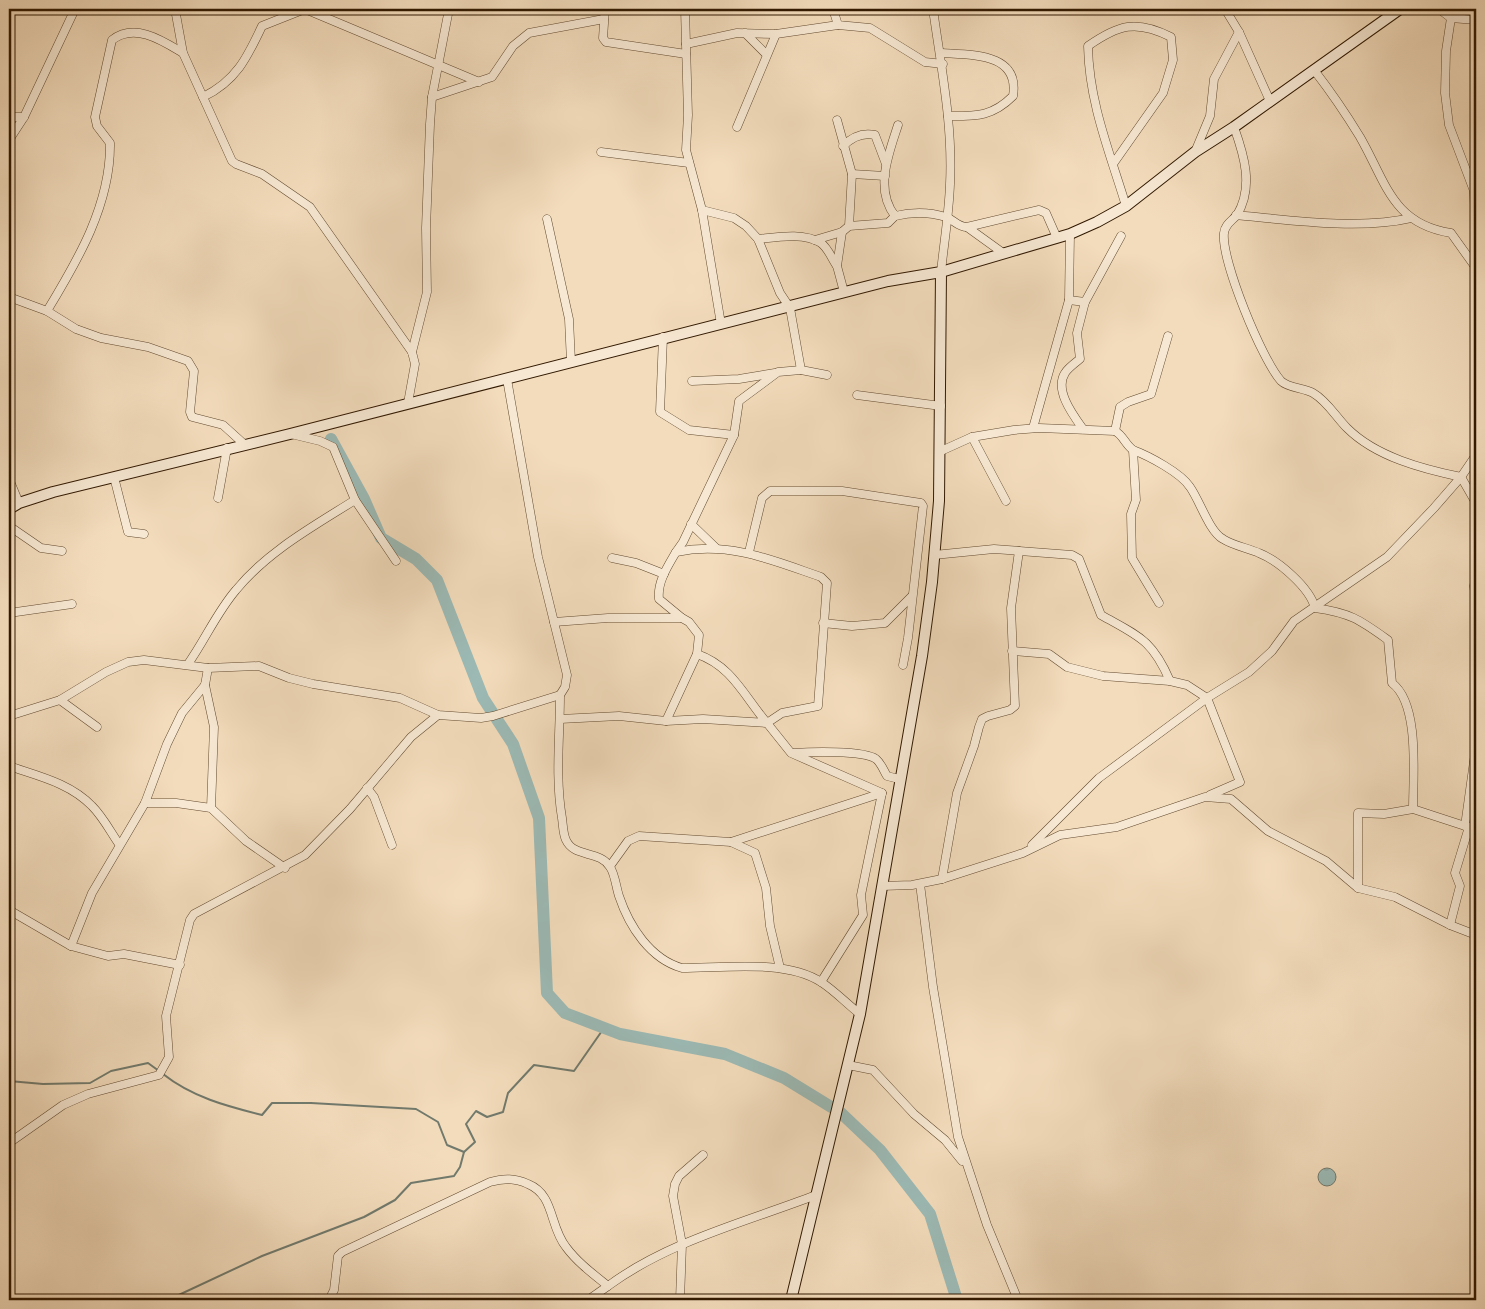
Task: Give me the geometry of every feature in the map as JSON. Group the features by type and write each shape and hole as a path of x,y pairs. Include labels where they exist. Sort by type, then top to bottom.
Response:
{"street":[{"path":"9,140 24,117 75,9"},
{"path":"175,9 183,53 232,160 236,164 262,174 310,208 412,352 415,364 408,403"},
{"path":"202,97 224,86 248,55 262,26 305,9 479,82"},
{"path":"412,352 427,292 426,228 432,97 449,9"},
{"path":"605,9 603,38 611,44 686,54"},
{"path":"685,9 688,115 686,150 702,210 721,324"},
{"path":"833,9 838,25"},
{"path":"791,1300 860,1014 899,779 922,656 934,559 941,451 940,272 950,184 948,116 942,53 933,9"},
{"path":"1225,9 1240,32 1270,101"},
{"path":"9,509 19,503 53,492 507,379 663,337 790,308 844,292 940,272 1070,234 1126,206 1195,152 1234,127 1400,9"},
{"path":"1439,9 1452,18 1476,20"},
{"path":"1452,18 1446,51 1445,93 1449,125 1475,189 1476,242"},
{"path":"432,97 492,77 513,46 529,33 604,19"},
{"path":"686,44 745,33 776,34 838,25 870,28 892,40 920,60 943,64"},
{"path":"1113,164 1163,93 1173,60 1171,37 1156,30 1122,26 1110,31 1088,46 1088,63 1098,123 1126,206"},
{"path":"1195,152 1210,116 1214,79 1240,32"},
{"path":"745,33 766,54"},
{"path":"47,311 74,267 106,190 109,173 110,143 96,126 95,117 112,40 118,36 149,34 183,53"},
{"path":"737,127 776,34"},
{"path":"942,53 988,57 1011,73 1015,80 1013,96 993,112 976,116 948,116"},
{"path":"1314,70 1333,94 1360,138 1390,194 1411,218 1431,230 1451,233 1476,268"},
{"path":"9,117 24,117"},
{"path":"837,120 852,174 849,226"},
{"path":"895,216 888,202 884,176 898,125"},
{"path":"1234,127 1246,171 1245,194 1236,215 1227,224 1224,233 1226,250 1240,296 1256,336 1281,381 1313,393 1329,407 1348,429 1396,458 1417,467 1461,477 1476,503"},
{"path":"843,146 851,138 860,135 875,135 886,164"},
{"path":"601,152 689,163"},
{"path":"852,174 884,176"},
{"path":"702,210 734,218 746,226 758,239 780,293 790,308 801,370"},
{"path":"815,240 842,232 849,226 888,223 895,216 911,212 947,218 961,227 967,227 1039,210 1046,213 1057,238"},
{"path":"1236,215 1330,222 1392,222 1411,218"},
{"path":"547,219 569,319 571,362"},
{"path":"967,227 1003,254"},
{"path":"837,266 842,232"},
{"path":"1033,428 1069,300 1070,234"},
{"path":"758,239 794,236 815,240 822,244 837,266 844,292"},
{"path":"1083,429 1070,411 1061,383 1065,373 1080,360 1076,334 1085,302 1121,236"},
{"path":"9,297 47,311 76,329 101,338 148,346 188,361 194,371 190,412 192,416 223,425 244,444"},
{"path":"1069,300 1085,302"},
{"path":"1115,431 1120,407 1151,394 1168,336"},
{"path":"663,337 660,412 689,430 734,435"},
{"path":"692,381 739,379 801,370 827,374"},
{"path":"666,721 697,654 699,635 689,622 659,598 664,574 691,524 734,435 739,402 778,372"},
{"path":"507,379 538,557 568,675 566,686 560,695 558,788 565,839 573,849 593,854 610,866 625,911 636,930 656,956 668,964 682,968 780,968 806,974 821,982 860,1014"},
{"path":"857,395 940,406"},
{"path":"941,451 972,437 1033,428 1115,431 1120,434 1126,445 1132,450 1182,479 1190,486 1208,519 1222,539 1261,553 1280,565 1313,598 1316,608"},
{"path":"290,434 320,441 333,447 356,500 396,561"},
{"path":"972,437 1006,501"},
{"path":"218,498 227,448"},
{"path":"1132,450 1136,500 1131,514 1132,558 1159,603"},
{"path":"1023,853 1099,778 1207,698 1249,672 1272,651 1294,621 1316,608 1387,557 1461,477 1476,455"},
{"path":"114,477 128,532 144,534"},
{"path":"9,480 19,503"},
{"path":"749,552 762,498 766,493 842,491 922,503 908,638 903,665"},
{"path":"188,664 218,614 242,583 260,565 298,536 356,500"},
{"path":"691,524 716,548"},
{"path":"9,526 41,548 62,551"},
{"path":"560,719 620,716 666,721 703,719 767,723 782,713 818,706 827,583 825,578 749,552 716,548 676,552"},
{"path":"917,560 987,550 1062,552 1078,559 1101,615 1147,642 1162,664 1170,681"},
{"path":"942,879 957,793 982,719 1010,710 1015,706 1011,601 1019,551"},
{"path":"612,558 636,562 664,574"},
{"path":"1476,575 1474,586 1476,604"},
{"path":"823,623 852,626 885,622 912,596"},
{"path":"9,613 72,604"},
{"path":"1316,608 1339,611 1356,617 1388,640 1392,683 1400,689 1409,713 1413,809"},
{"path":"554,622 608,618 682,618"},
{"path":"882,886 920,884 942,879 1023,853 1060,835 1117,827 1206,797 1240,782 1207,698 1187,685 1170,681 1103,676 1067,667 1049,654 1012,651"},
{"path":"697,654 714,659 728,671 791,753 882,793"},
{"path":"9,716 60,700 106,672 128,662 144,660 208,668 259,666 288,678 313,684 400,698 438,715 481,718 560,695"},
{"path":"208,668 205,685 214,727 210,808"},
{"path":"72,946 92,893 119,844 145,803 167,744 182,713 205,685"},
{"path":"60,700 97,727"},
{"path":"9,1143 63,1105 88,1094 159,1075 169,1056 166,1016 190,920 194,914 285,868 305,855 411,737 438,715"},
{"path":"1450,925 1460,886 1455,873 1470,827 1476,747"},
{"path":"791,753 839,753 870,756 879,761 887,776 899,779"},
{"path":"9,766 60,783 75,793 91,805 119,844"},
{"path":"367,788 374,797 392,845"},
{"path":"610,866 628,841 639,836 731,842 882,793"},
{"path":"821,982 863,915 861,896 882,793"},
{"path":"1206,797 1231,799 1268,831 1326,861 1358,888 1394,897 1450,925 1476,935"},
{"path":"145,803 176,803 210,808 246,841 285,868"},
{"path":"1358,888 1358,813 1384,814 1413,809 1470,827"},
{"path":"731,842 758,857 766,888 770,926 780,968"},
{"path":"920,884 932,987 961,1148 987,1225 1018,1300"},
{"path":"9,910 72,946 108,956 124,954 180,965"},
{"path":"848,1065 873,1070 914,1114 952,1147 972,1178"},
{"path":"680,1300 682,1244 674,1196 675,1184 679,1176 703,1155"},
{"path":"329,1300 334,1290 338,1256 342,1252 490,1182 501,1179 515,1179 537,1188 546,1198 565,1246 608,1286"},
{"path":"588,1300 644,1261 682,1244 816,1195"}],"water":[{"path":"1327,1168 1333,1171 1336,1177 1333,1183 1327,1186 1321,1183 1318,1177 1321,1171"}],"waterway":[{"path":"331,439 364,499 381,538 416,559 437,580 483,698 513,744 539,818 547,993 565,1013 620,1034 725,1054 784,1078 841,1113 880,1150 930,1214 957,1300"},
{"path":"163,1074 198,1095 262,1115 272,1103 311,1103 416,1109 438,1122 447,1145 464,1152 475,1142 466,1124 476,1111 487,1117 503,1112 508,1093 534,1065 574,1071 604,1028"},
{"path":"9,1081 43,1084 90,1083 111,1071 148,1063 159,1071"},
{"path":"168,1300 262,1256 364,1217 395,1200 411,1183 454,1176 460,1167 464,1152"}]}
